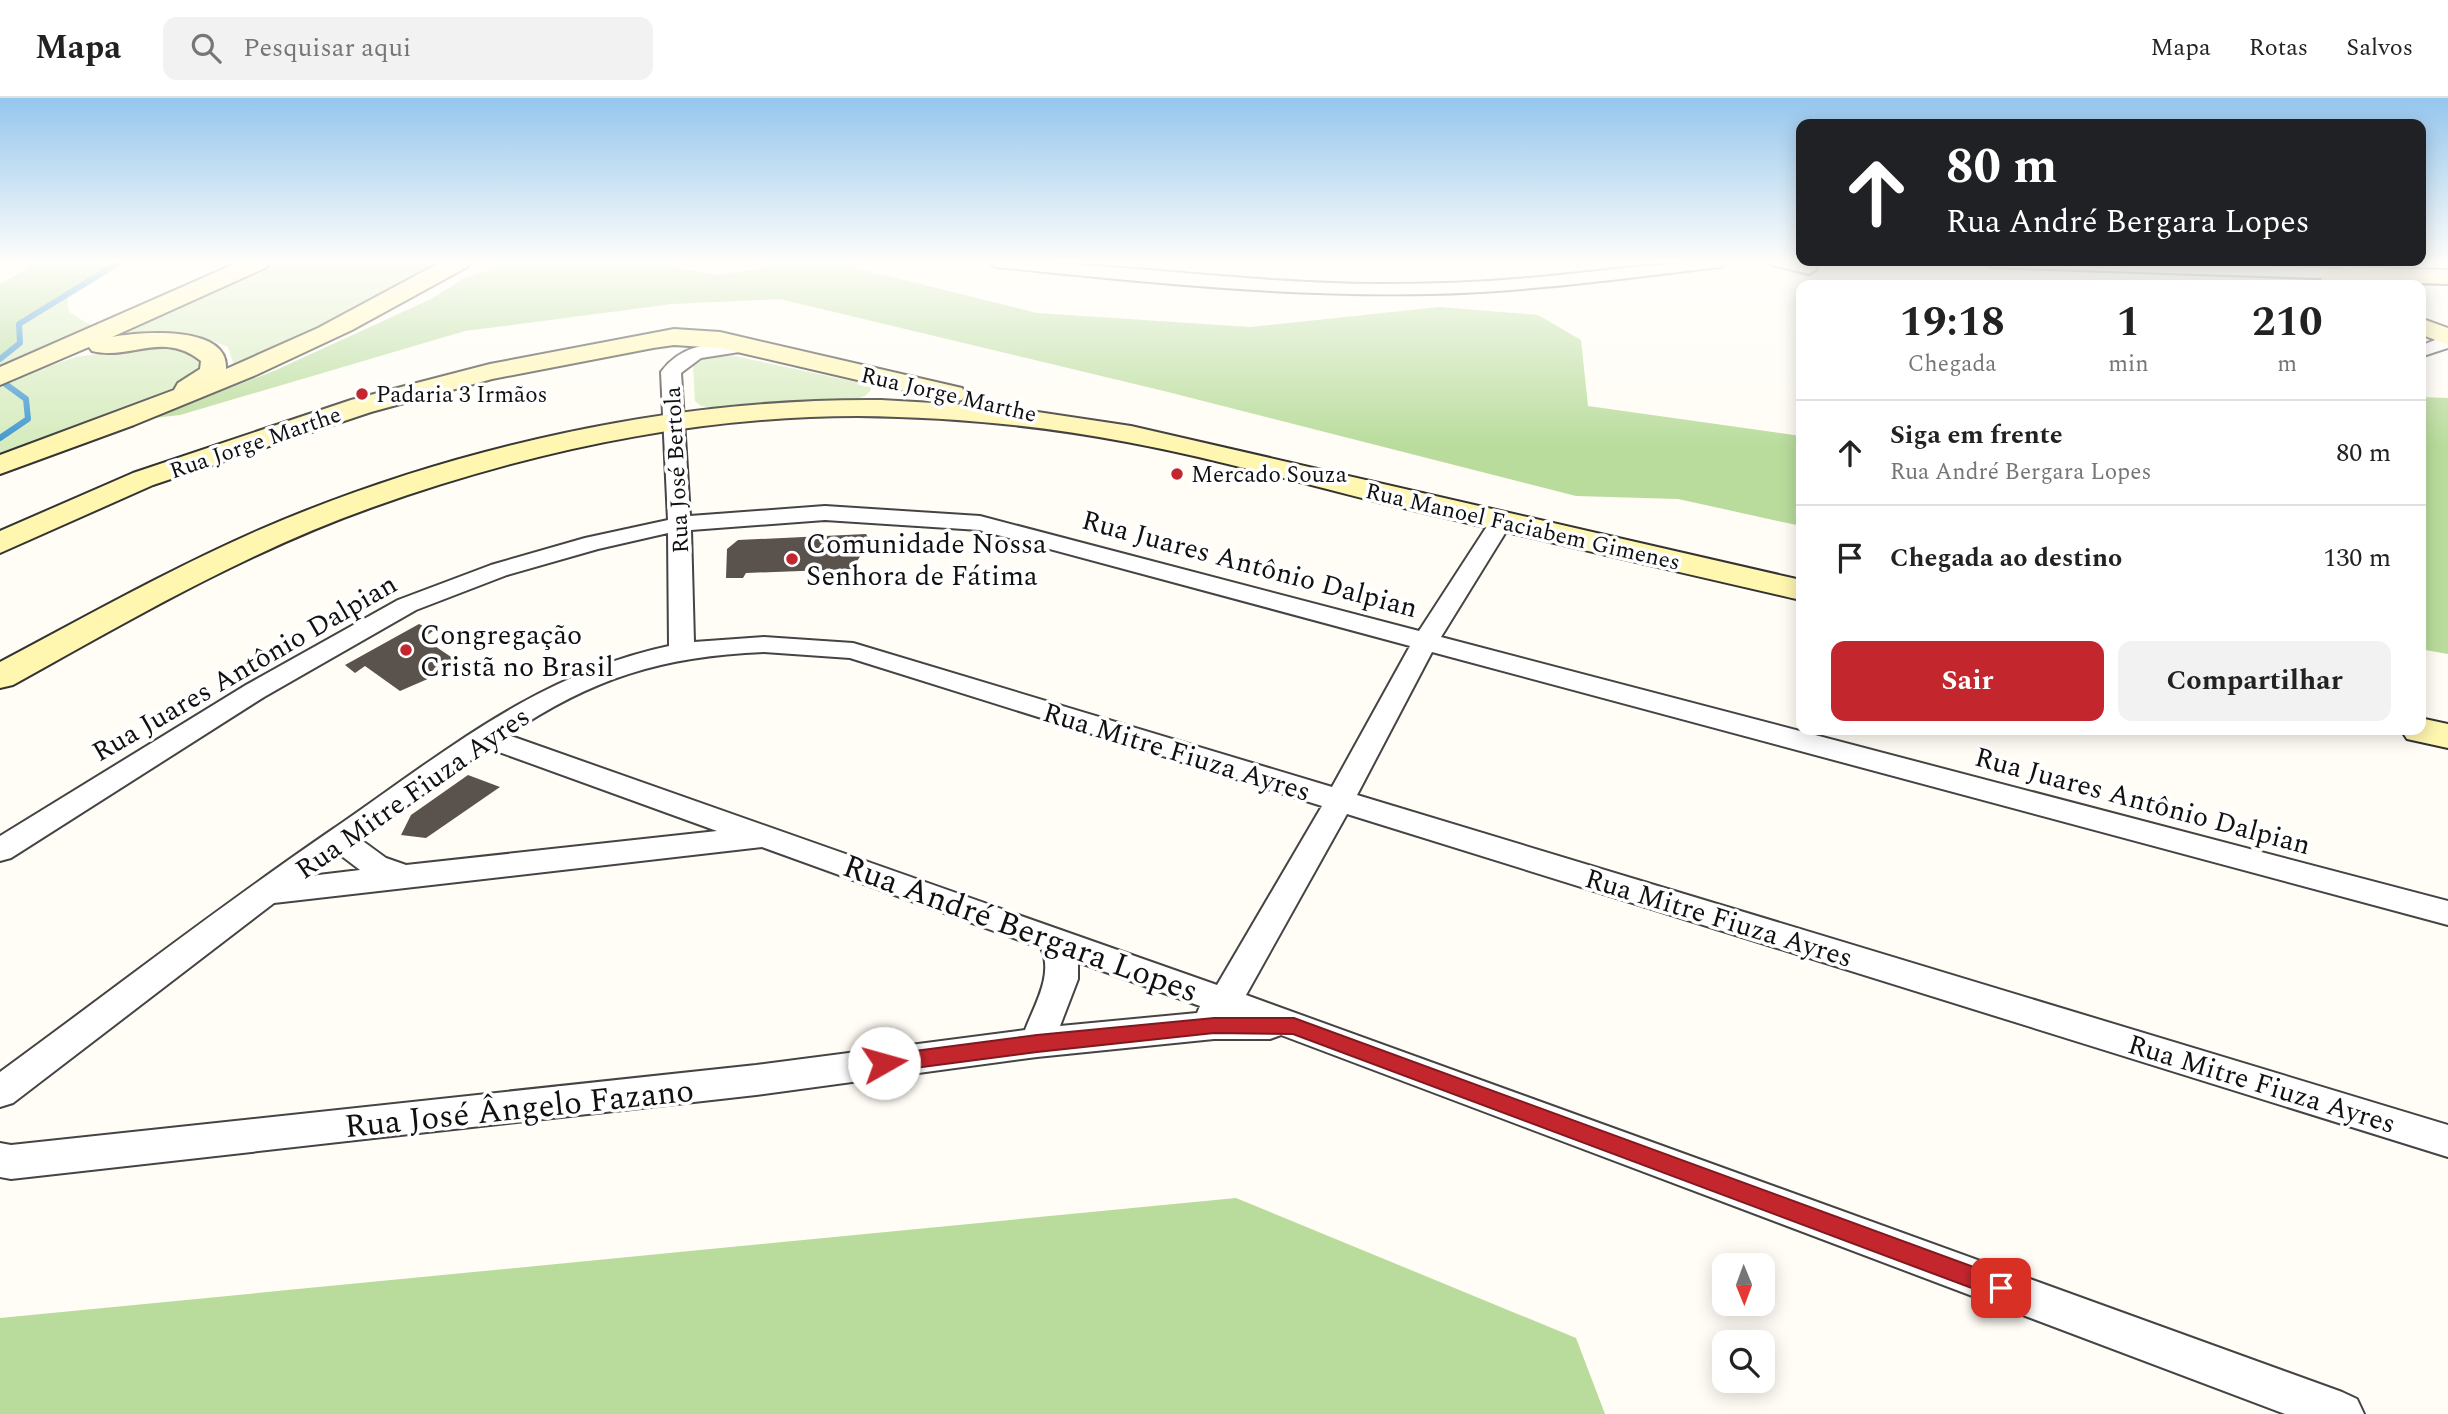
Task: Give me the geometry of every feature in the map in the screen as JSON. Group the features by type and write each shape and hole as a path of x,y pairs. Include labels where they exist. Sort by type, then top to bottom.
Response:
{"street":[{"path":"0,377 123,323"},
{"path":"0,465 167,401 344,323"},
{"path":"2426,329 2446,342"},
{"name":"Rua Jorge Marthe","path":"0,543 144,480 361,406 477,375 674,337 720,340 1094,428"},
{"path":"49,357 126,342 162,340 189,342 205,350 214,359 213,372 167,401"},
{"path":"2426,350 2446,342"},
{"name":"Rua José Bertola","path":"682,650 671,372 692,354 745,346"},
{"path":"858,408 877,402 887,393 887,384 875,376"},
{"name":"Rua Manoel Faciabem Gimenes","path":"0,677 217,561 361,501 478,465 566,443 769,411 858,408 960,412 1094,428 1219,454 1796,589"},
{"name":"Rua Juares Antônio Dalpian","path":"0,850 255,691 407,605 499,570 593,543 679,524 825,513 980,523 2448,913"},
{"path":"1225,1001 1339,801 1424,643 1501,522"},
{"name":"Rua Mitre Fiuza Ayres","path":"0,1092 337,841 486,737 567,688 617,668 682,650 808,644 853,651 2448,1141"},
{"path":"2426,731 2448,736"},
{"name":"Rua André Bergara Lopes","path":"486,737 1294,1026 2342,1414"},
{"path":"268,892 767,836"},
{"path":"337,841 349,846 375,866 402,876"},
{"path":"1037,1043 1061,979 1062,958 1052,939"},
{"name":"Rua José Ângelo Fazano","path":"1162,1031 1203,1020 1217,1012 1225,1001"},
{"name":"Rua José Ângelo Fazano","path":"0,1160 217,1141 743,1082 1037,1043 1214,1026 1294,1026"}],"green space":[{"path":"0,323 19,323 20,343 0,359"},
{"path":"88,323 92,326 0,365 0,359 20,343 19,324"},
{"path":"135,323 330,323 234,366 228,347 198,339 163,337 95,341"},
{"path":"378,323 523,323 465,331 180,415 154,418 276,370"},
{"path":"882,323 1195,323 1250,327 1284,323 1552,323 1581,340 1588,406 1796,435 1796,525 1678,499 1576,496 1164,391"},
{"path":"150,346 174,347 202,357 199,373 172,392 0,458 0,382 76,357"},
{"path":"725,354 870,385 871,390 865,396 854,400 767,402 714,408 701,406 695,401 693,366 704,357"},
{"path":"2426,397 2448,398 2448,654 2426,650"},
{"path":"1236,1198 1576,1338 1605,1414 0,1414 0,1318"}],"building":[{"name":"Comunidade Nossa Senhora de Fátima","path":"866,534 870,541 852,569 746,573 743,578 726,578 727,549 738,540"},
{"name":"Congregação Cristã no Brasil","path":"419,624 433,631 423,638 457,661 430,678 400,691 365,666 355,673 345,665"},
{"path":"468,775 500,787 426,838 401,835 411,815"}],"waterway":[{"path":"0,359 20,343 20,323"},
{"path":"0,438 28,419 26,399 4,383"}],"place":[{"name":"Padaria 3 Irmãos","path":"362,394"},
{"name":"Mercado Souza","path":"1177,474"},
{"name":"Comunidade Nossa Senhora de Fátima","path":"792,559"},
{"name":"Congregação Cristã no Brasil","path":"406,650"}],"route":[{"path":"884,1063 1037,1043 1214,1026 1294,1026 2001,1288"}]}
